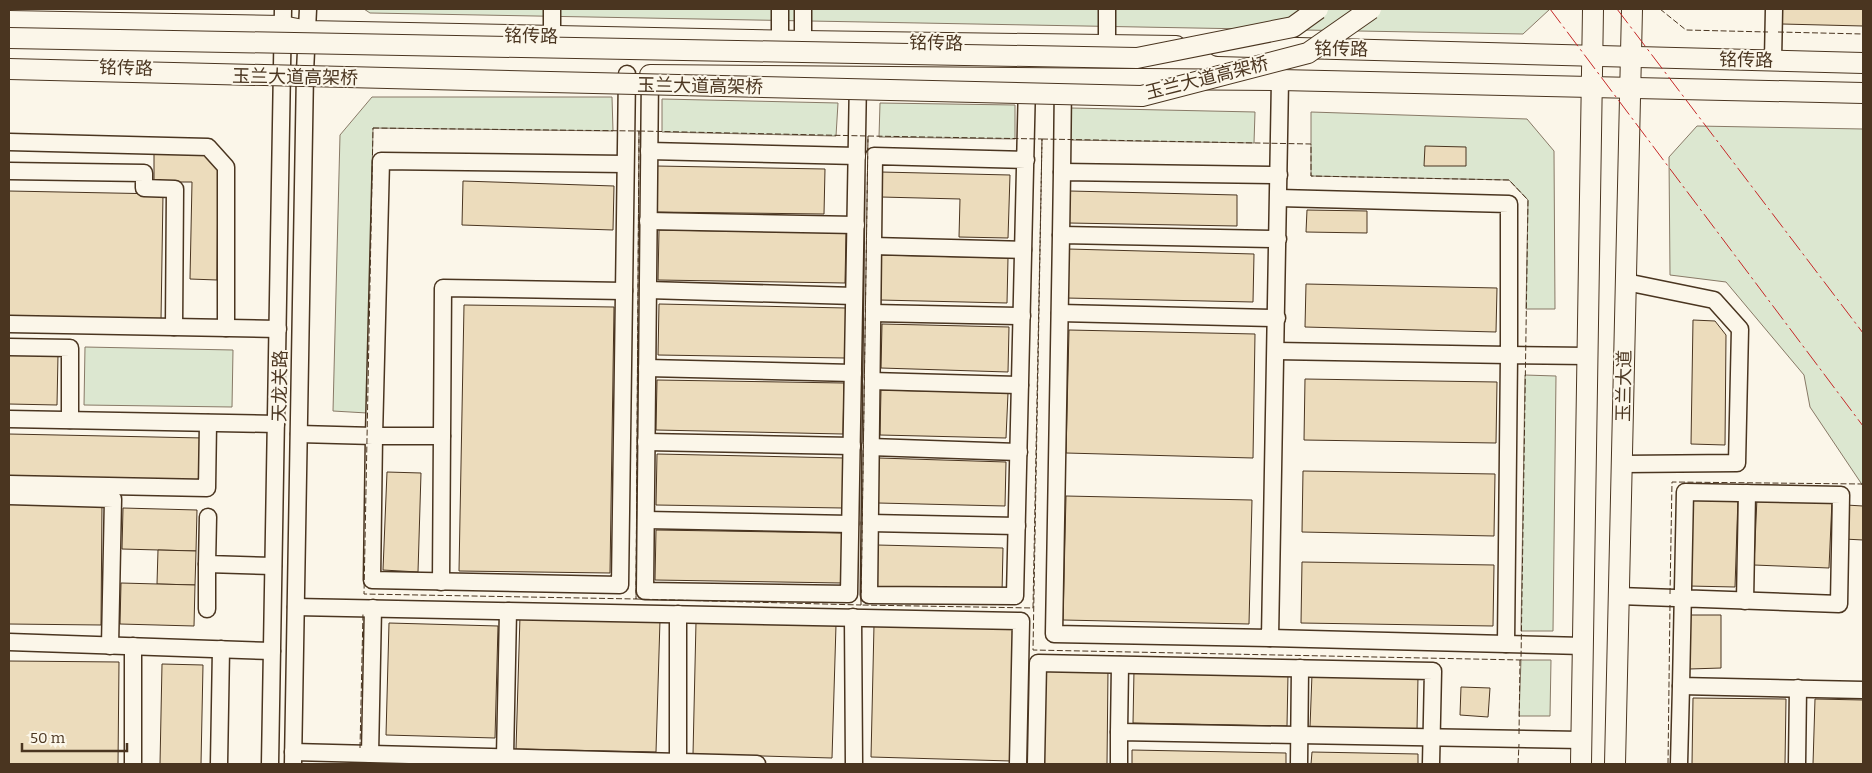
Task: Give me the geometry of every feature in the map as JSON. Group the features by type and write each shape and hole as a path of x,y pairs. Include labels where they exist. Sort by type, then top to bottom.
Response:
{"main road":[{"name":"玉兰大道高架桥","path":"9,38 1137,58 1293,27 1318,9"},
{"name":"玉兰大道高架桥","path":"9,69 1142,96 1308,53 1371,9"},
{"name":"玉兰大道","path":"1581,764 1594,9"},
{"name":"玉兰大道","path":"1615,764 1632,9"},
{"name":"铭传路","path":"9,21 282,18 308,31 780,41 1107,45 1863,63"},
{"name":"铭传路","path":"9,65 282,74 305,72 1280,80 1863,93"}],"street":[{"name":"天龙关路","path":"293,758 305,72 308,9"},
{"path":"552,9 552,36"},
{"path":"780,9 780,41"},
{"path":"803,41 804,9"},
{"path":"1107,9 1107,45"},
{"path":"1773,60 1774,9"},
{"name":"天龙关路","path":"270,764 282,18"},
{"path":"625,164 381,161 372,580 620,586 627,74"},
{"path":"650,75 645,592 849,594 858,76"},
{"path":"1026,160 874,156 868,595 1015,596 1018,452 1024,250 1028,78"},
{"path":"1063,78 1054,634 1583,646"},
{"path":"1270,638 1280,80"},
{"path":"9,142 208,147 226,167 226,328"},
{"path":"649,151 857,156"},
{"path":"9,170 144,173 144,188 175,189 174,327"},
{"path":"1062,172 1279,175"},
{"path":"1279,198 1509,204 1506,644"},
{"path":"648,222 856,225"},
{"path":"1061,235 1278,239"},
{"path":"873,246 1024,250"},
{"path":"1622,464 1737,463 1740,329 1714,300 1626,282"},
{"path":"441,582 443,288 624,291"},
{"path":"648,290 854,296"},
{"path":"872,313 1022,316"},
{"path":"1060,313 1277,318"},
{"path":"9,324 278,329"},
{"path":"9,347 70,348 70,420"},
{"path":"1276,351 1588,356"},
{"path":"647,368 853,373"},
{"path":"872,381 1020,385"},
{"path":"9,419 276,424"},
{"path":"9,484 207,488 208,423"},
{"path":"299,434 442,436"},
{"path":"646,442 852,446"},
{"path":"870,447 1018,452"},
{"path":"1619,596 1683,599 1838,604 1841,495 1685,492 1683,599 1679,764"},
{"path":"1745,601 1747,493"},
{"path":"9,496 113,499 110,646"},
{"path":"207,609 208,517"},
{"path":"646,520 850,524"},
{"path":"870,523 1017,526"},
{"path":"207,564 274,566"},
{"path":"296,607 1021,620 1018,764"},
{"path":"370,754 373,608"},
{"path":"505,757 508,611"},
{"path":"678,614 678,762"},
{"path":"853,617 854,764"},
{"path":"9,642 272,650"},
{"path":"133,646 133,764"},
{"path":"219,764 221,649"},
{"path":"1036,764 1038,663 1433,670 1432,764"},
{"path":"1119,764 1120,665"},
{"path":"1299,764 1300,668"},
{"path":"1681,686 1863,690"},
{"path":"1797,764 1798,688"},
{"path":"1119,732 1581,740"},
{"path":"293,758 370,754 757,764"}],"green space":[{"path":"364,9 1550,9 1523,34 370,13"},
{"path":"372,97 612,97 613,131 373,128 367,413 333,411 340,135"},
{"path":"662,99 838,103 836,136 662,132"},
{"path":"880,103 1015,105 1015,139 879,137"},
{"path":"1071,108 1255,112 1254,143 1070,140"},
{"path":"1311,112 1527,119 1554,151 1555,309 1526,309 1528,200 1509,180 1311,176"},
{"path":"1697,126 1863,129 1863,486 1810,407 1804,375 1726,282 1670,275 1669,157"},
{"path":"85,347 233,350 232,407 84,405"},
{"path":"1525,375 1556,376 1553,631 1521,631"},
{"path":"1521,660 1551,660 1550,716 1519,716"}],"building":[{"path":"1782,9 1863,9 1863,26 1782,24"},
{"path":"1425,146 1466,147 1466,166 1424,166"},
{"path":"154,154 206,155 218,167 217,280 190,279 192,182 154,182"},
{"path":"656,166 825,169 824,214 655,212"},
{"path":"881,172 1010,175 1008,238 959,237 960,199 881,197"},
{"path":"463,181 614,186 613,230 462,225"},
{"path":"9,191 163,194 161,320 9,318"},
{"path":"1070,191 1237,195 1237,226 1069,223"},
{"path":"1307,210 1367,211 1367,233 1306,232"},
{"path":"659,230 846,233 845,283 658,280"},
{"path":"1068,249 1254,254 1253,302 1066,298"},
{"path":"881,255 1008,258 1007,303 880,300"},
{"path":"1306,284 1497,288 1496,332 1305,327"},
{"path":"659,304 846,308 845,358 658,355"},
{"path":"464,305 614,307 610,573 459,571"},
{"path":"1693,320 1715,321 1726,335 1725,445 1691,444"},
{"path":"882,324 1009,327 1008,372 881,368"},
{"path":"1069,330 1255,334 1253,458 1066,453"},
{"path":"9,354 58,355 57,405 9,404"},
{"path":"1305,379 1497,382 1496,443 1304,440"},
{"path":"657,380 844,383 843,434 656,430"},
{"path":"881,390 1008,393 1006,438 880,435"},
{"path":"9,434 203,438 202,482 9,478"},
{"path":"657,454 844,458 843,508 656,505"},
{"path":"879,458 1006,462 1005,506 878,503"},
{"path":"1303,471 1495,474 1494,536 1302,532"},
{"path":"387,472 421,473 418,572 383,570"},
{"path":"1066,496 1252,500 1249,624 1063,620"},
{"path":"1691,496 1738,498 1735,587 1689,586"},
{"path":"1757,498 1832,501 1829,568 1754,565"},
{"path":"9,503 102,505 101,625 9,624"},
{"path":"1846,505 1863,506 1863,540 1844,539"},
{"path":"123,508 197,510 196,551 122,549"},
{"path":"656,530 843,533 842,583 655,580"},
{"path":"877,545 1003,548 1002,593 876,589"},
{"path":"158,550 196,551 195,585 157,584"},
{"path":"1302,562 1494,565 1493,626 1301,623"},
{"path":"121,583 195,585 194,626 120,624"},
{"path":"1689,615 1721,615 1721,668 1689,669"},
{"path":"520,616 660,620 656,752 516,749"},
{"path":"696,622 836,625 832,758 693,754"},
{"path":"389,623 498,626 495,738 386,735"},
{"path":"874,625 1014,629 1011,761 871,757"},
{"path":"9,661 119,662 118,764 9,764"},
{"path":"162,664 203,665 201,764 160,764"},
{"path":"1043,669 1108,670 1107,764 1041,764"},
{"path":"1134,670 1288,674 1287,726 1133,723"},
{"path":"1312,674 1418,677 1417,730 1310,727"},
{"path":"1461,687 1490,688 1488,717 1460,715"},
{"path":"1693,698 1786,699 1785,764 1692,764"},
{"path":"1815,699 1863,700 1863,764 1813,764"},
{"path":"1132,750 1286,753 1286,764 1132,764"},
{"path":"1312,752 1418,754 1418,764 1311,764"}],"fence":[{"path":"1660,9 1686,30 1768,32"},
{"path":"1778,32 1863,34"},
{"path":"373,128 639,131 636,599 364,594 373,128"},
{"path":"639,131 868,136 861,605 636,599 639,131"},
{"path":"868,136 1042,139 1033,608 861,605 868,136"},
{"path":"1042,139 1311,144 1311,176 1509,180 1528,200 1521,660 1033,650 1042,139"},
{"path":"1670,594 1672,482 1862,484 1863,486"},
{"path":"1668,764 1670,604"},
{"path":"360,748 363,613"},
{"path":"1519,734 1520,660"},
{"path":"1518,764 1519,744"}],"power":[{"path":"1550,9 1863,426"},
{"path":"1617,9 1863,333"}]}
